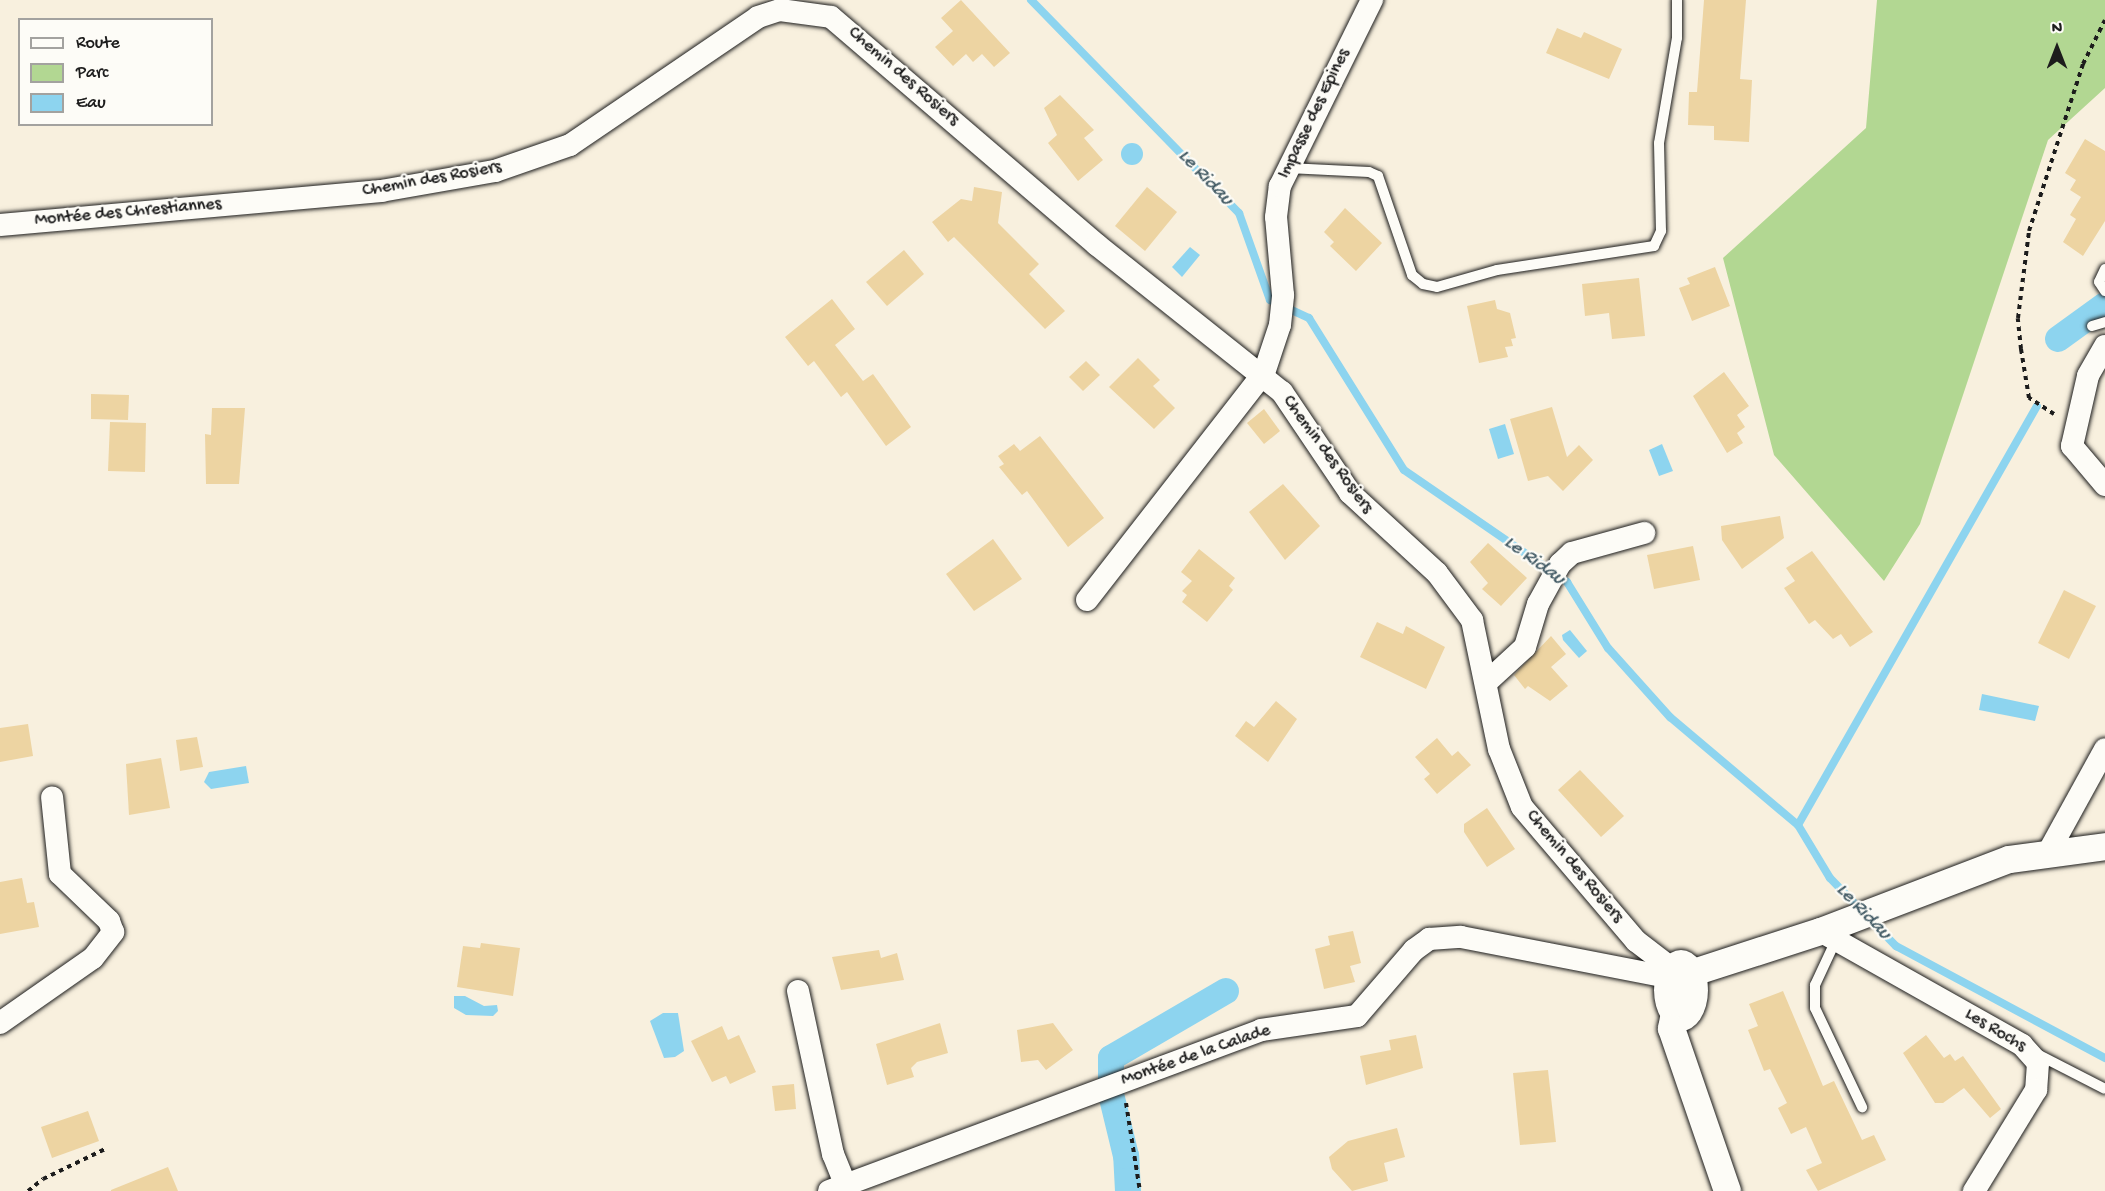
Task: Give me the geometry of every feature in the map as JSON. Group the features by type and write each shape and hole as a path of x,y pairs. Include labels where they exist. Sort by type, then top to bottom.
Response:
{"street":[{"name":"Impasse des Epines","path":"1263,373 1280,325 1283,295 1276,217 1288,168 1372,0"},
{"name":"Chemin des Rosiers","path":"255,202 436,183 531,161 570,145 758,17 780,10 809,10 848,27 1097,245 1187,319 1263,373 1297,412 1350,493 1456,594 1472,620 1488,681 1499,750 1522,807 1636,941 1677,976"},
{"name":"Montée des Chrestiannes","path":"0,225 255,202"},
{"path":"2105,346 2088,376 2072,446 2105,485"},
{"path":"1088,600 1263,373"},
{"path":"1488,681 1525,647 1554,573 1572,553 1644,533"},
{"path":"2049,852 2105,749"},
{"path":"0,1023 93,958 114,932 109,921 60,874 52,797"},
{"path":"1727,1191 1671,1028 1677,976 1835,931 1875,909 2009,859 2105,846"},
{"name":"Les Rochs","path":"1835,931 2031,1052 2040,1069 2036,1090 1974,1191"},
{"name":"Montée de la Calade","path":"798,991 833,1154 838,1189 1261,1030 1357,1016 1420,944 1442,936 1677,976"}],"lane":[{"path":"1288,168 1369,172 1378,176 1412,275 1423,285 1437,287 1497,270 1654,246 1661,231 1659,143 1677,38 1677,0"},
{"path":"2102,286 2105,269"},
{"path":"2092,326 2105,322"},
{"path":"1835,931 1815,985 1815,1008 1862,1107"},
{"path":"2031,1052 2105,1089"}],"path":[{"path":"2051,408 2029,398 2018,318 2029,231 2083,64 2105,20"},
{"path":"1125,1081 1140,1191"},
{"path":"28,1191 43,1179 106,1148"}],"green space":[{"path":"1877,0 2105,0 2105,88 2048,140 1920,524 1884,581 1774,455 1723,258 1866,128"}],"water":[{"path":"1128,143 1136,143 1143,150 1143,158 1136,165 1128,165 1121,158 1121,150"},
{"path":"1190,247 1200,255 1182,277 1172,267"},
{"path":"1505,424 1514,454 1498,459 1489,429"},
{"path":"1662,444 1673,471 1659,476 1649,450"},
{"path":"1570,630 1587,651 1579,658 1563,640 1562,635"},
{"path":"1982,694 2039,706 2035,721 1979,710"},
{"path":"246,766 249,783 211,789 204,782 209,772"},
{"path":"454,996 465,996 484,1006 497,1005 498,1011 493,1016 466,1015 454,1008"},
{"path":"663,1013 678,1013 684,1051 675,1057 664,1058 650,1021"}],"building":[{"path":"961,0 1010,53 994,67 982,54 973,62 966,54 953,66 935,47 953,31 941,18"},
{"path":"1704,0 1746,0 1740,79 1752,80 1749,142 1714,140 1714,126 1688,125 1689,92 1697,92"},
{"path":"1557,28 1581,38 1584,32 1622,49 1609,79 1546,53"},
{"path":"1060,95 1094,130 1084,138 1103,160 1078,181 1048,143 1057,135 1044,108"},
{"path":"2085,139 2105,151 2105,221 2083,256 2063,242 2076,219 2070,215 2081,197 2070,190 2076,180 2065,173"},
{"path":"974,187 1002,192 998,223 1039,264 1029,274 1065,311 1045,329 954,237 948,242 932,222 961,199 972,201"},
{"path":"1147,187 1177,212 1145,251 1115,226"},
{"path":"1345,208 1382,243 1356,271 1330,246 1334,242 1324,232"},
{"path":"904,250 924,274 887,306 866,282"},
{"path":"1715,267 1730,306 1692,321 1679,288 1690,284 1687,278"},
{"path":"1639,278 1645,336 1612,339 1609,313 1585,316 1582,284"},
{"path":"832,299 855,329 835,345 863,381 873,374 911,427 886,446 847,392 841,397 814,361 808,366 785,337"},
{"path":"1495,300 1497,309 1510,313 1516,338 1511,339 1513,346 1505,347 1508,357 1479,363 1467,306"},
{"path":"1138,358 1160,380 1153,386 1175,408 1154,429 1109,387"},
{"path":"1086,361 1100,375 1083,391 1069,377"},
{"path":"1724,372 1749,406 1737,415 1745,427 1737,433 1743,443 1727,453 1693,396"},
{"path":"91,394 129,395 128,420 91,419"},
{"path":"1552,407 1567,457 1579,445 1593,460 1563,491 1548,476 1528,481 1510,419"},
{"path":"212,408 245,408 239,484 206,484 205,434 211,435"},
{"path":"1264,409 1280,431 1264,444 1247,423"},
{"path":"110,422 146,423 145,472 108,471"},
{"path":"1040,436 1104,518 1068,547 1027,491 1022,495 999,467 1004,464 998,456 1014,444 1020,451"},
{"path":"1283,484 1320,526 1285,560 1249,512"},
{"path":"1780,516 1784,538 1742,569 1722,540 1721,526"},
{"path":"993,539 1022,579 974,611 946,574"},
{"path":"1488,543 1527,578 1501,606 1482,589 1488,583 1470,562"},
{"path":"1693,546 1700,580 1654,589 1647,555"},
{"path":"1199,549 1235,578 1229,586 1233,590 1207,622 1182,602 1187,595 1182,591 1192,581 1181,572"},
{"path":"1812,551 1873,632 1850,647 1841,634 1833,639 1815,620 1809,624 1784,588 1795,581 1786,568"},
{"path":"2064,590 2096,606 2069,659 2038,643"},
{"path":"1377,622 1403,634 1406,626 1445,647 1426,689 1360,657"},
{"path":"1551,636 1566,654 1551,667 1568,686 1550,701 1528,686 1525,689 1514,675"},
{"path":"1276,701 1297,719 1268,762 1235,736 1246,721 1254,727"},
{"path":"28,724 33,756 0,762 0,728"},
{"path":"197,737 203,767 180,771 176,740"},
{"path":"1437,738 1452,756 1458,751 1471,765 1437,794 1424,779 1430,774 1415,757"},
{"path":"161,758 170,808 129,815 126,764"},
{"path":"1580,770 1624,816 1601,837 1558,790"},
{"path":"1487,808 1515,849 1487,867 1464,832 1464,824"},
{"path":"22,878 27,903 34,902 39,927 0,934 0,882"},
{"path":"1353,931 1361,963 1350,966 1355,982 1324,989 1315,949 1330,945 1328,936"},
{"path":"481,943 520,948 513,996 457,987 463,946 480,948"},
{"path":"879,950 881,958 897,953 904,980 841,990 832,957"},
{"path":"1783,991 1823,1086 1834,1081 1862,1140 1874,1135 1886,1160 1818,1191 1806,1170 1822,1163 1806,1127 1791,1134 1778,1108 1787,1103 1770,1069 1764,1071 1748,1030 1758,1026 1749,1004"},
{"path":"940,1023 948,1053 917,1062 911,1068 914,1077 887,1085 876,1044"},
{"path":"1053,1023 1073,1050 1046,1070 1038,1060 1021,1062 1017,1030"},
{"path":"722,1026 728,1040 739,1035 756,1072 730,1084 726,1076 712,1082 691,1041"},
{"path":"1416,1035 1423,1068 1366,1085 1360,1056 1391,1050 1389,1040"},
{"path":"1926,1035 1944,1058 1950,1054 1955,1061 1963,1056 2001,1109 1990,1118 1964,1088 1943,1103 1935,1103 1903,1053"},
{"path":"1548,1070 1556,1142 1520,1145 1513,1073"},
{"path":"794,1084 796,1109 775,1111 772,1086"},
{"path":"88,1111 99,1141 52,1158 41,1127"},
{"path":"1397,1128 1405,1157 1384,1163 1388,1181 1352,1191 1332,1169 1329,1157 1348,1141"},
{"path":"168,1167 178,1191 111,1191 111,1190"}],"waterway":[{"name":"Le Ridau","path":"1031,0 1239,213 1270,300 1309,318 1404,470 1567,582 1608,648 1670,717 1798,825 1830,878 1896,946 2105,1058"},
{"path":"2058,339 2105,305"},
{"path":"1798,825 2037,406"},
{"path":"1128,1191 1126,1156 1111,1094 1111,1058 1226,991"}]}
